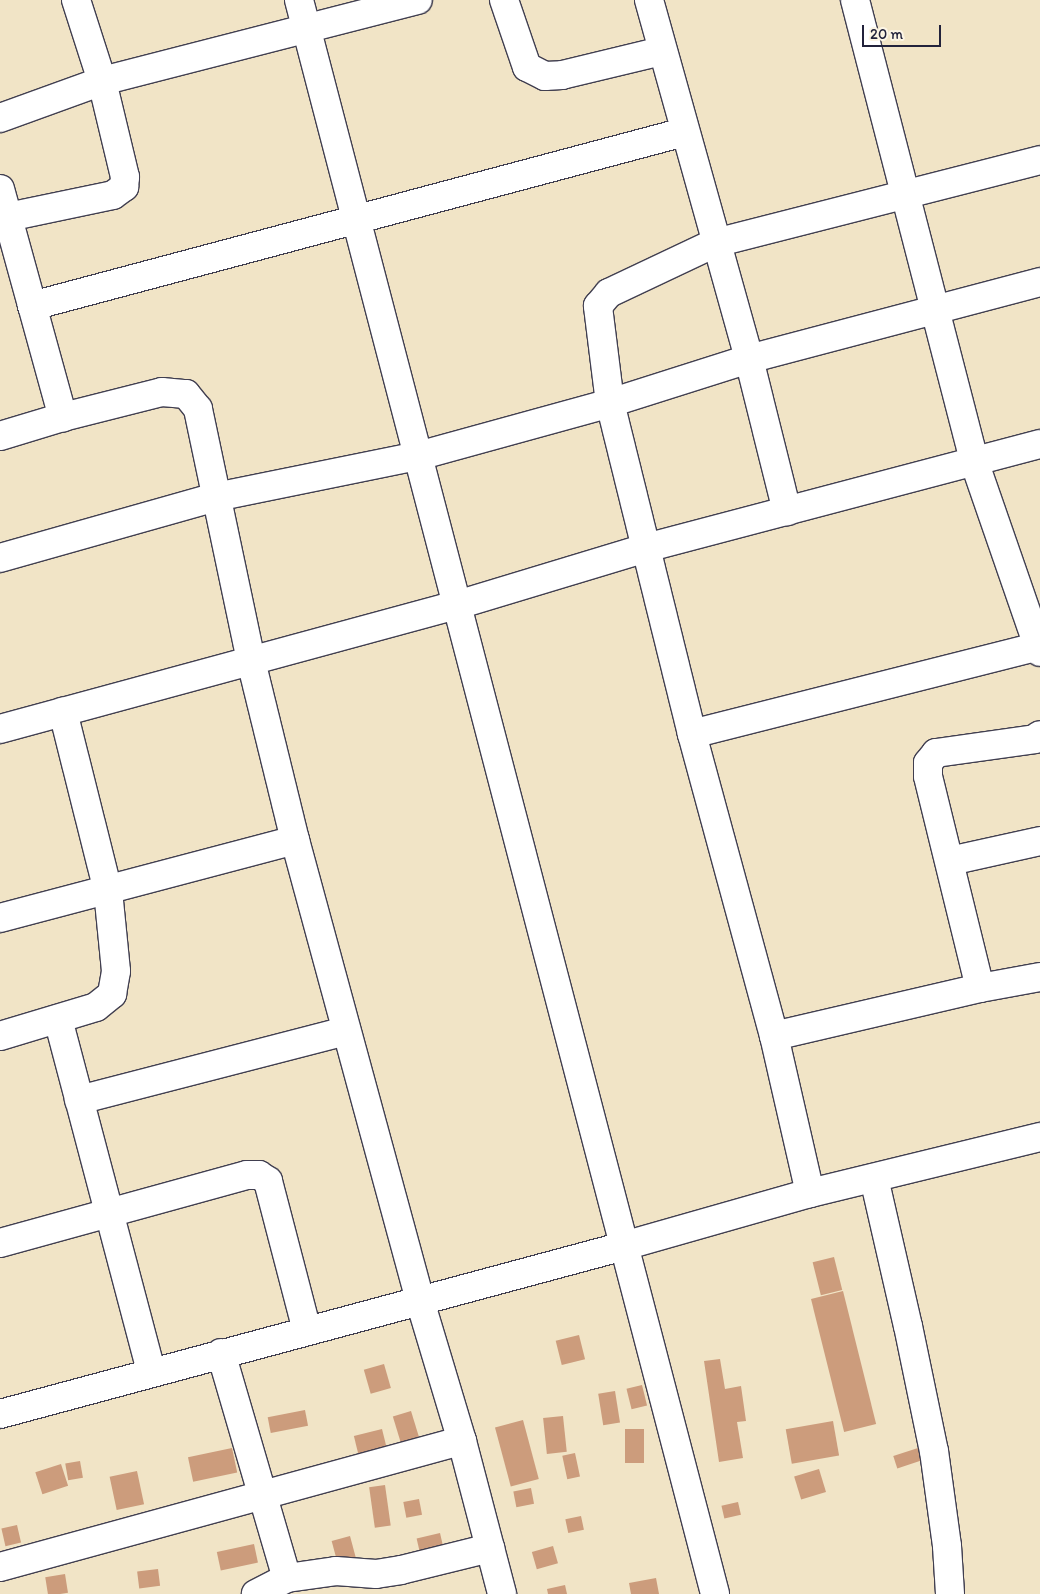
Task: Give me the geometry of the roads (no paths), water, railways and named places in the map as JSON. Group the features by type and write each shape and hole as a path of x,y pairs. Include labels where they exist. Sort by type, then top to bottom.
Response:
{"street":[{"path":"8,217 113,195 124,187 125,177 102,81 76,0"},
{"path":"300,0 715,1594"},
{"path":"0,118 102,81 418,0"},
{"path":"504,0 527,67 545,76 562,75 662,51"},
{"path":"648,0 749,359 787,511"},
{"path":"692,734 1040,649 974,460 855,0"},
{"path":"32,306 684,132"},
{"path":"810,1193 774,1036 692,734 610,403 598,306 609,293 716,243 905,193 1040,160"},
{"path":"0,189 63,416"},
{"path":"0,558 216,497 418,456 610,403 749,359 1040,282"},
{"path":"0,436 63,416 162,392 186,394 198,410 251,662 295,840 420,1301 462,1441 502,1594"},
{"path":"0,729 457,605 646,548 1040,444"},
{"path":"0,1036 96,1007 112,994 116,971 108,891 62,712"},
{"path":"980,988 928,776 928,763 936,753 1035,739 1040,735"},
{"path":"0,918 108,891 295,840"},
{"path":"950,861 1040,841"},
{"path":"774,1036 980,988 1040,977"},
{"path":"58,1019 150,1372"},
{"path":"79,1100 346,1031"},
{"path":"0,1414 150,1372 624,1246 810,1193 1040,1137"},
{"path":"0,1243 109,1215 247,1175 259,1174 268,1181 307,1331"},
{"path":"874,1178 934,1451 947,1546 950,1594"},
{"path":"221,1353 287,1578"},
{"path":"0,1567 462,1441"},
{"path":"256,1594 287,1578 336,1571 378,1584 401,1570 490,1548"}]}
